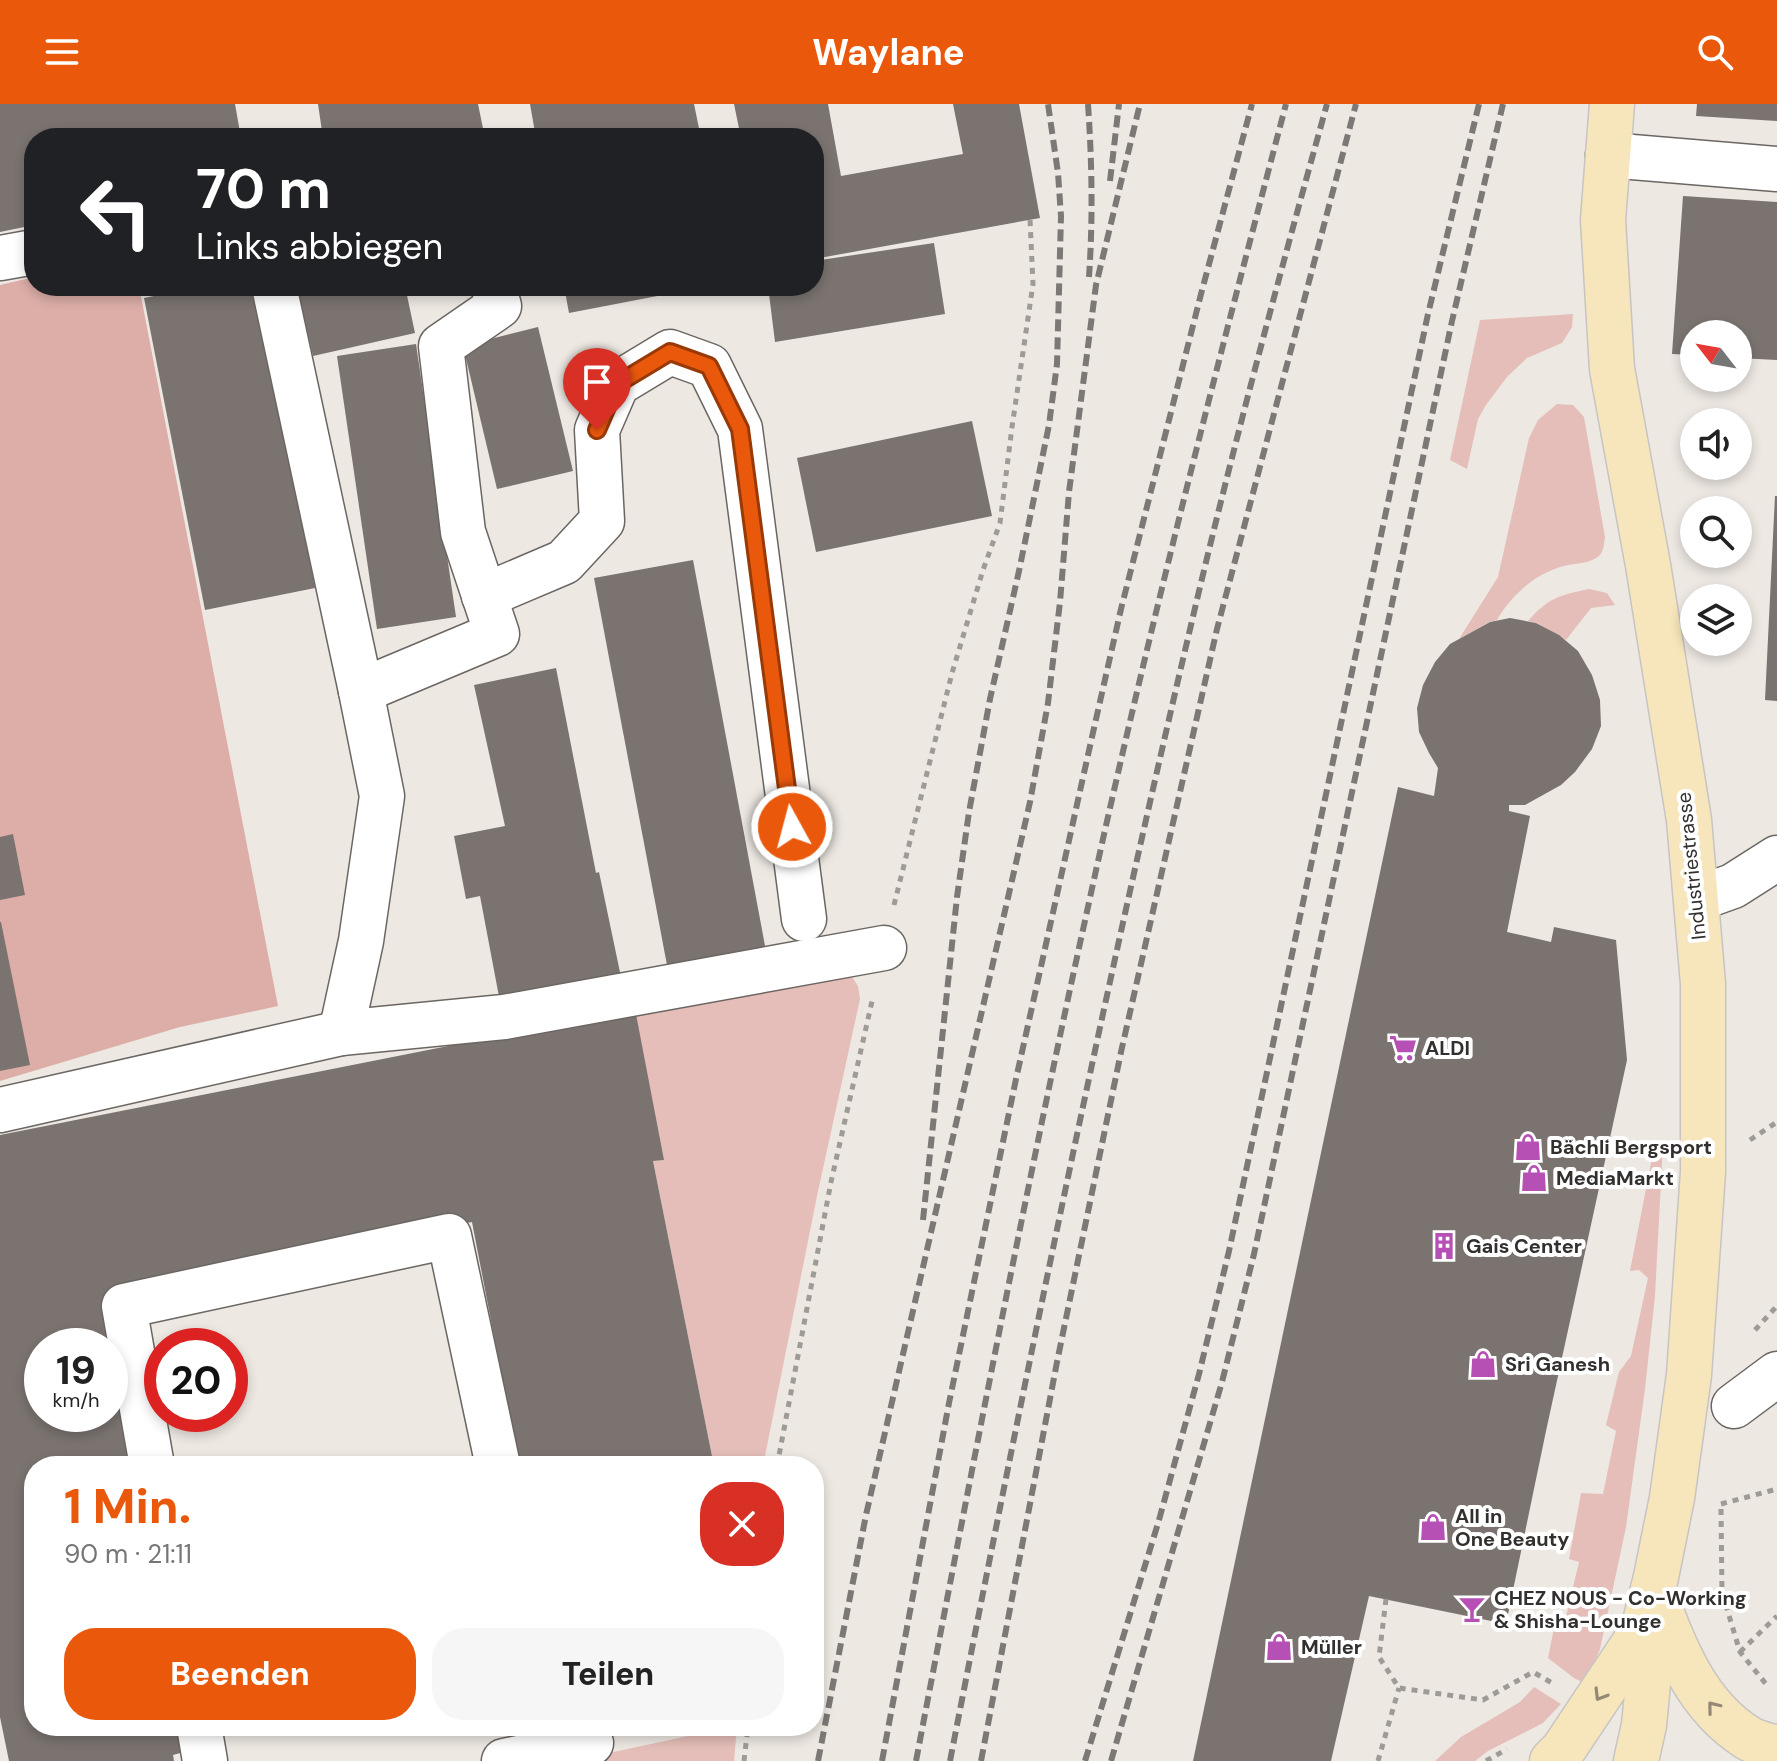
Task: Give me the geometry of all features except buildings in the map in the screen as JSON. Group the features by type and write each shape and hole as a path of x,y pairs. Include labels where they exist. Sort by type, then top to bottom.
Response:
{"main road":[{"name":"Industriestrasse","path":"1612,104 1603,220 1612,369 1648,565 1689,820 1703,984 1703,1172 1689,1375 1672,1498 1648,1610 1649,1673 1644,1725 1636,1761"},
{"name":"Industriestrasse","path":"1552,1761 1563,1750 1648,1610"},
{"path":"1648,1610 1718,1715 1750,1739 1777,1748"}],"lane":[{"path":"1608,155 1777,169"},
{"path":"0,258 24,254"},
{"path":"276,296 382,796 361,941 341,1033"},
{"path":"361,691 497,634 463,532 441,346 499,306 496,296"},
{"path":"484,596 564,562 602,521 597,430 617,384 670,352 709,366 740,429 804,919"},
{"path":"1697,899 1733,886 1777,858"},
{"path":"0,1110 341,1033 504,1017 884,948"},
{"path":"150,1456 124,1306 449,1236 496,1456"},
{"path":"1734,1406 1777,1374"},
{"path":"201,1736 205,1761"},
{"path":"504,1761 568,1740"}],"path":[{"path":"779,1456 831,1182 884,948 952,673 1000,523 1033,284 1030,219"},
{"path":"1750,1141 1777,1122"},
{"path":"1748,1338 1777,1306"},
{"path":"1721,1504 1777,1489"},
{"path":"1378,1761 1399,1688 1379,1657 1386,1599"},
{"path":"1740,1652 1777,1616"},
{"path":"1399,1688 1483,1700 1533,1672 1559,1687"},
{"path":"744,1761 747,1736"}],"shaded area":[{"path":"24,279 24,296 141,296 278,1006 180,1027 0,1081 0,285"},
{"path":"1573,314 1572,327 1562,343 1527,358 1507,377 1486,405 1478,419 1467,469 1450,460 1480,320"},
{"path":"1557,404 1573,405 1584,417 1605,537 1602,551 1592,560 1554,569 1534,580 1509,602 1497,620 1459,639 1498,577 1529,438 1538,420"},
{"path":"1589,589 1607,593 1615,605 1591,608 1566,640 1528,621 1555,599"},
{"path":"850,974 858,986 860,999 765,1456 712,1456 653,1161 663,1160 625,1005"},
{"path":"1663,1143 1655,1296 1626,1527 1600,1649 1586,1684 1548,1658 1555,1623 1564,1625 1579,1562 1569,1559 1581,1493 1603,1494 1616,1431 1606,1425 1619,1372 1631,1356 1648,1278 1639,1270 1630,1271 1652,1158"},
{"path":"1534,1687 1561,1704 1543,1723 1475,1761 1435,1761 1461,1737 1520,1702"},
{"path":"688,1736 736,1738 734,1761 572,1761"}],"railway":[{"path":"923,1220 957,897 969,812 1049,425 1057,364 1061,216 1048,104"},
{"path":"1088,104 1092,190 1089,277"},
{"path":"1110,181 1119,104"},
{"path":"824,1730 866,1515 1030,802 1048,703 1069,492 1096,285 1140,104"},
{"path":"882,1761 949,1403 1016,1079 1094,728 1121,609 1252,104"},
{"path":"916,1761 1019,1232 1109,814 1182,509 1286,104"},
{"path":"950,1761 1065,1192 1158,766 1239,429 1327,104"},
{"path":"981,1761 1057,1362 1121,1052 1217,629 1356,104"},
{"path":"1085,1761 1159,1520 1229,1251 1428,314 1479,104"},
{"path":"1111,1761 1222,1382 1254,1254 1452,321 1503,104"},
{"path":"818,1761 823,1736"}],"place":[{"name":"ALDI","path":"1403,1048"},
{"name":"Bächli Bergsport","path":"1528,1147"},
{"name":"MediaMarkt","path":"1534,1178"},
{"name":"Gais Center","path":"1444,1246"},
{"name":"Sri Ganesh","path":"1483,1364"},
{"name":"All in One Beauty","path":"1433,1527"},
{"name":"CHEZ NOUS - Co-Working & Shisha-Lounge","path":"1472,1609"},
{"name":"Müller","path":"1279,1647"}],"route":[{"path":"597,430 617,384 670,352 709,366 740,429 792,827"}]}
